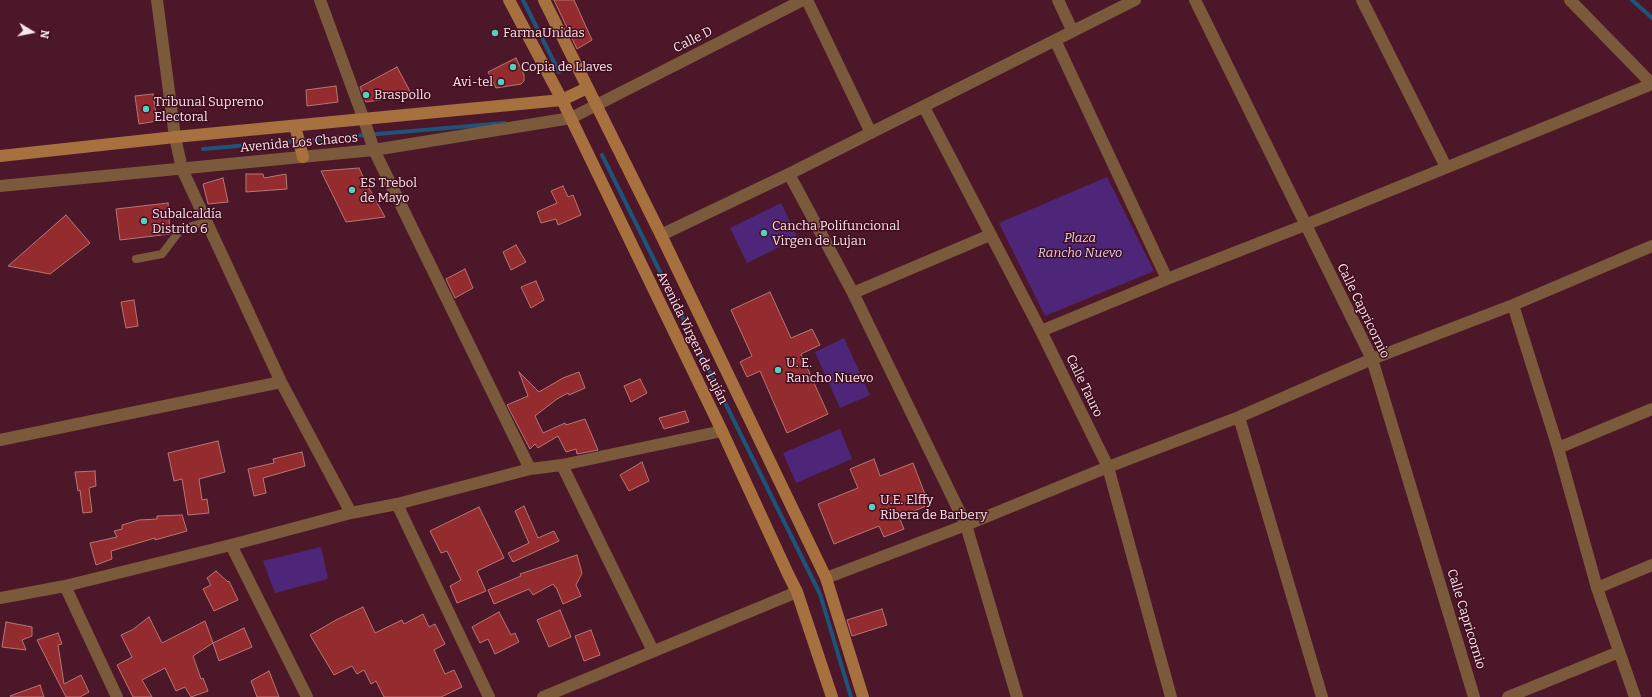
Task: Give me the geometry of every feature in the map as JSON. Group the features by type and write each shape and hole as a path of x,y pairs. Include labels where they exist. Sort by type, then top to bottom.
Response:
{"main road":[{"name":"Avenida Virgen de Luján","path":"509,0 571,118 722,431 796,592 832,697"},
{"name":"Avenida Virgen de Luján","path":"544,0 661,235 826,578 862,697"},
{"name":"Avenida Los Chacos","path":"0,156 175,137 296,130 562,100 587,88"},
{"path":"296,130 302,153"}],"street":[{"path":"157,0 175,137 182,169 280,382 351,513"},
{"path":"320,0 373,147 530,469"},
{"name":"Calle D","path":"596,106 803,0"},
{"path":"807,0 871,133"},
{"path":"1058,0 1072,30"},
{"path":"661,235 789,174 924,107 1072,30 1136,0"},
{"name":"Calle Capricornio","path":"1195,0 1372,359 1474,697"},
{"path":"1362,0 1446,167"},
{"path":"1041,331 1652,84 1570,0"},
{"path":"1055,40 1168,279"},
{"name":"Avenida Los Chacos","path":"0,186 182,169 302,153 373,147 571,118 596,106"},
{"name":"Calle Tauro","path":"924,107 1041,331 1108,466 1171,697"},
{"path":"789,174 853,294 966,526 1017,697"},
{"path":"853,294 990,235"},
{"path":"826,578 966,526 1108,466 1239,417 1372,359 1513,305 1652,246"},
{"path":"1513,305 1558,448 1597,588 1635,697"},
{"path":"0,440 280,382"},
{"path":"1558,448 1652,409"},
{"path":"1239,417 1322,697"},
{"path":"0,598 65,586 231,545 351,513 397,504 530,469 562,465 722,431"},
{"path":"562,465 653,651"},
{"path":"397,504 489,697"},
{"path":"231,545 306,697"},
{"path":"1597,588 1652,565"},
{"path":"65,586 117,697"},
{"path":"543,697 796,592"},
{"path":"1508,697 1619,652"}],"lane":[{"path":"136,259 162,254 181,229 206,222"}],"green space":[{"name":"Plaza Rancho Nuevo","path":"1107,177 1154,271 1045,316 999,223"},
{"name":"Cancha Polifuncional Virgen de Lujan","path":"781,203 798,238 747,263 730,228"},
{"path":"844,338 870,395 840,408 815,352"},
{"path":"840,429 852,459 796,483 783,453"},
{"path":"321,547 328,579 275,593 263,561"}],"building":[{"path":"554,0 574,0 592,40 577,49"},
{"path":"516,58 524,75 524,81 521,84 496,88 488,72"},
{"path":"397,67 412,95 366,102 360,87"},
{"path":"336,86 338,102 307,106 306,90"},
{"name":"Tribunal Supremo Electoral","path":"153,94 157,121 139,124 135,96"},
{"path":"359,168 385,217 346,222 321,171"},
{"path":"246,174 263,174 264,178 286,174 287,189 246,192"},
{"path":"223,178 228,202 208,204 203,184"},
{"path":"563,186 568,197 573,195 581,215 558,225 556,219 541,223 537,212 557,203 551,191"},
{"name":"Subalcaldía Distrito 6","path":"168,203 170,234 120,240 116,209"},
{"path":"66,215 90,243 50,274 8,266"},
{"path":"516,245 526,262 511,270 503,252"},
{"path":"465,269 473,288 455,298 446,279"},
{"path":"536,281 544,300 531,308 521,287"},
{"path":"770,292 791,338 812,329 820,345 801,354 828,414 787,433 760,371 747,377 740,362 752,356 731,310"},
{"path":"134,300 138,326 126,328 121,302"},
{"path":"519,372 539,392 563,378 579,372 585,388 569,395 568,393 557,399 535,416 543,433 565,423 566,425 585,419 598,450 577,454 576,449 566,452 558,436 538,448 535,444 530,449 507,405 528,396"},
{"path":"640,379 647,393 631,402 624,386"},
{"path":"685,411 689,422 664,429 659,418"},
{"path":"218,441 225,472 199,479 202,500 207,499 209,513 188,515 182,479 174,481 168,453"},
{"path":"302,452 305,466 263,478 266,493 254,496 248,469 274,463 273,459"},
{"path":"874,459 880,476 913,463 929,505 899,517 904,529 884,537 879,526 834,544 818,504 858,488 850,469"},
{"path":"642,462 649,481 629,491 620,475"},
{"path":"95,471 96,486 89,488 92,512 83,513 80,490 78,491 75,472"},
{"path":"524,506 538,538 554,531 559,541 513,562 508,553 529,543 515,511"},
{"path":"479,507 504,558 477,571 486,591 457,603 450,586 461,580 447,551 441,553 430,531"},
{"path":"182,515 187,531 155,540 155,538 111,551 112,559 96,565 90,543 117,537 114,531 122,529 122,525 139,520 157,519 157,516"},
{"path":"577,555 582,573 576,585 581,596 563,604 556,587 553,584 533,595 529,589 494,604 488,590 521,576 520,574"},
{"path":"216,571 228,582 229,581 238,600 214,611 203,589 211,585 207,578"},
{"path":"363,607 375,633 402,620 404,624 423,614 429,627 435,624 445,644 434,650 445,674 454,670 462,687 441,697 384,697 376,681 371,684 364,670 357,674 352,666 334,675 310,635"},
{"path":"882,609 887,625 852,636 847,620"},
{"path":"560,610 571,637 549,647 537,620"},
{"path":"499,612 511,635 515,633 519,642 495,654 488,639 480,643 472,627"},
{"path":"149,617 162,643 205,621 213,643 193,656 201,679 203,678 208,691 191,697 185,687 176,691 165,668 142,680 152,697 133,697 117,665 132,657 121,635 132,630"},
{"path":"6,622 32,627 32,636 22,640 26,650 2,647"},
{"path":"244,628 252,647 219,661 213,643"},
{"path":"591,630 600,655 584,661 575,636"},
{"path":"58,633 62,644 58,645 64,684 81,675 89,692 80,697 66,697 37,640"},
{"path":"269,671 279,697 257,697 251,681"},
{"path":"40,685 44,697 10,696"}],"waterway":[{"path":"523,0 559,72"},
{"path":"1632,0 1652,18"},
{"path":"203,149 505,123"},
{"path":"602,155 820,594 851,697"}],"place":[{"name":"FarmaUnidas","path":"495,33"},
{"name":"Copia de Llaves","path":"513,67"},
{"name":"Avi-tel","path":"501,82"},
{"name":"Braspollo","path":"366,95"},
{"name":"Tribunal Supremo Electoral","path":"146,109"},
{"name":"ES Trebol de Mayo","path":"352,190"},
{"name":"Subalcaldía Distrito 6","path":"144,221"},
{"name":"Cancha Polifuncional Virgen de Lujan","path":"764,233"},
{"name":"U. E. Rancho Nuevo","path":"778,370"},
{"name":"U.E. Elffy Ribera de Barbery","path":"872,507"}]}
